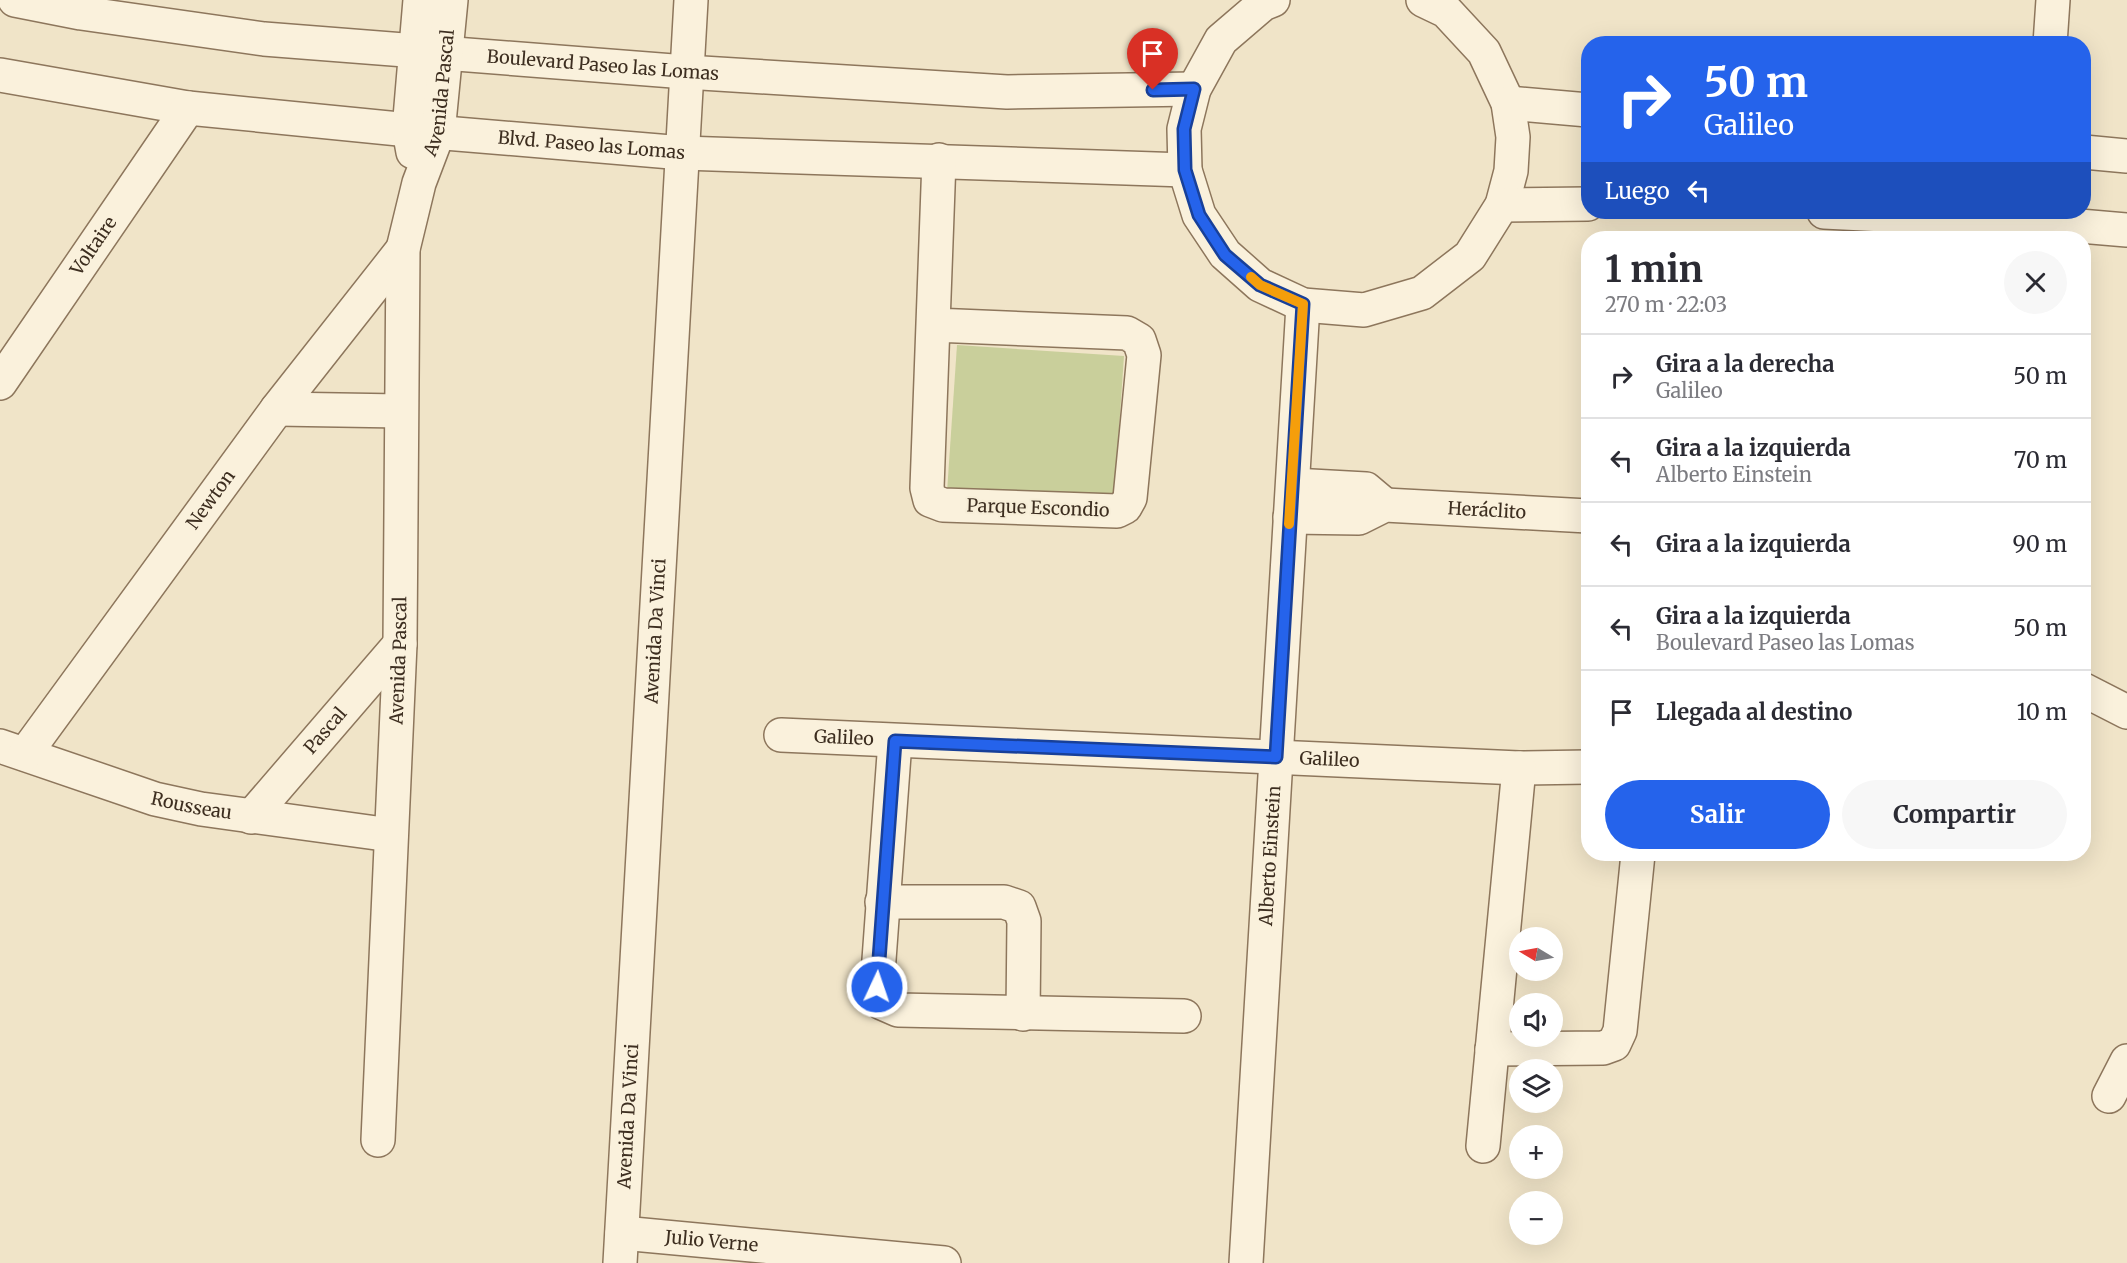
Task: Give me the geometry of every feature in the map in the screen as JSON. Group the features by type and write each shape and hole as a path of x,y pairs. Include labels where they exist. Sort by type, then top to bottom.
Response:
{"street":[{"name":"Boulevard Paseo las Lomas","path":"15,0 81,14 264,39 686,72 1007,92 1194,89"},
{"name":"Avenida Pascal","path":"420,0 431,52"},
{"name":"Avenida Pascal","path":"378,1140 400,644 403,249 419,183 431,52 451,0"},
{"name":"Avenida Da Vinci","path":"621,1248 691,0"},
{"path":"1273,0 1263,4 1221,40 1194,89 1184,129 1185,170 1199,215 1225,255 1260,285 1303,304 1364,310 1422,293 1470,256 1502,205 1511,171 1513,137 1508,103 1485,52 1446,11 1423,0"},
{"path":"2051,36 2053,0"},
{"name":"Blvd. Paseo las Lomas","path":"0,75 188,108 683,153 1185,170"},
{"path":"1508,103 1581,109"},
{"name":"Voltaire","path":"0,383 188,108"},
{"path":"2091,153 2127,156"},
{"name":"Parque Escondio","path":"934,325 1127,333 1139,340 1144,355 1130,498 1125,507 1117,511 943,504 930,500 927,488 939,160"},
{"path":"1502,205 1581,204"},
{"path":"1859,219 1904,228 1960,219"},
{"path":"2010,219 2127,230"},
{"name":"Newton","path":"12,750 403,249"},
{"name":"Alberto Einstein","path":"1246,1263 1303,304"},
{"path":"277,409 401,411"},
{"path":"1293,485 1366,489 1385,505"},
{"name":"Heráclito","path":"1290,517 1359,518 1385,505 1581,516"},
{"name":"Pascal","path":"251,817 400,644"},
{"path":"2091,694 2127,712"},
{"name":"Galileo","path":"781,735 1519,768 1581,767"},
{"path":"895,741 877,987 882,1003 898,1010 1184,1016"},
{"name":"Rousseau","path":"12,750 155,799 251,817 391,835"},
{"path":"1483,1146 1519,768"},
{"path":"1492,1049 1603,1048 1614,1044 1620,1030 1637,861"},
{"path":"882,902 1004,902 1019,907 1024,921 1023,1014"},
{"path":"2109,1096 2127,1061"},
{"name":"Julio Verne","path":"621,1248 944,1263"}],"green space":[{"path":"957,345 1124,356 1114,503 947,492"}],"slow traffic":[{"path":"1251,277 1260,285 1303,304 1289,524"}],"route":[{"path":"877,987 895,741 1276,757 1303,304 1260,285 1225,255 1199,215 1185,170 1184,129 1194,89 1153,90"}]}
